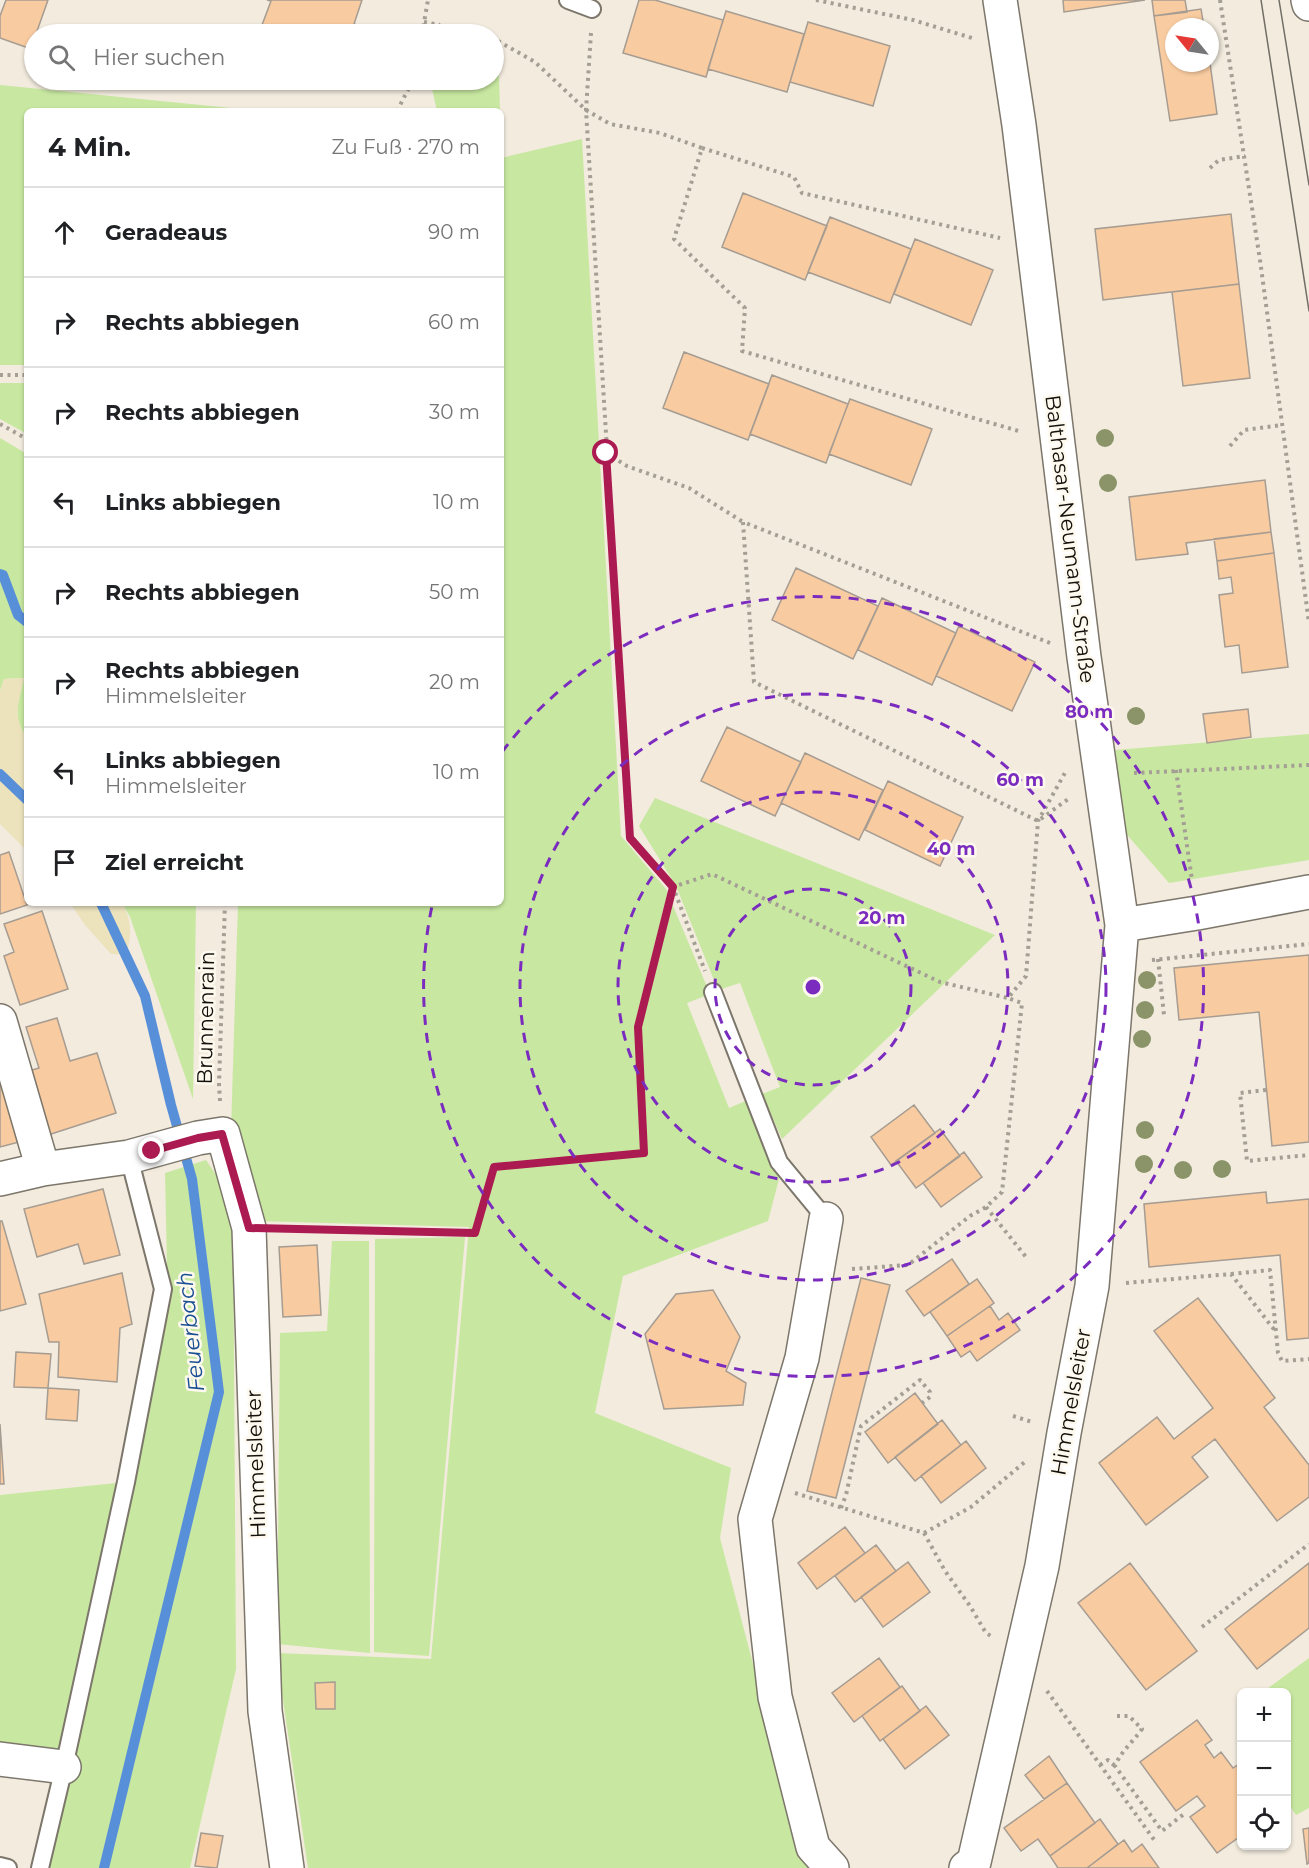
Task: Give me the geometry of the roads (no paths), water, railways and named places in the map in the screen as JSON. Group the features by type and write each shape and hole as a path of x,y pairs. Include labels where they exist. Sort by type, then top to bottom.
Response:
{"street":[{"name":"Balthasar-Neumann-Straße","path":"1000,0 1034,245 1084,657 1122,925"},
{"path":"1122,925 1197,914 1309,892"},
{"name":"Himmelsleiter","path":"966,1868 974,1862 1042,1566 1092,1286 1122,925"},
{"path":"0,1021 44,1169"},
{"name":"Himmelsleiter","path":"140,1154 210,1136 249,1228 264,1711 286,1868"},
{"path":"0,1179 44,1169 140,1154"},
{"path":"826,1219 802,1358 755,1519 776,1697 813,1846 832,1868"},
{"path":"0,1759 64,1767"}],"lane":[{"path":"568,0 592,9"},
{"path":"713,992 779,1162 826,1219"},
{"path":"40,1868 126,1482 163,1289 140,1154"},
{"path":"0,1866 8,1868"}],"waterway":[{"name":"Feuerbach","path":"0,574 3,575 18,615 24,620"},
{"path":"0,774 24,797"},
{"name":"Feuerbach","path":"102,906 145,996 171,1105 192,1179 219,1392 104,1868"}],"tram line":[{"path":"1261,0 1309,311"},
{"path":"1279,0 1309,185"}]}
